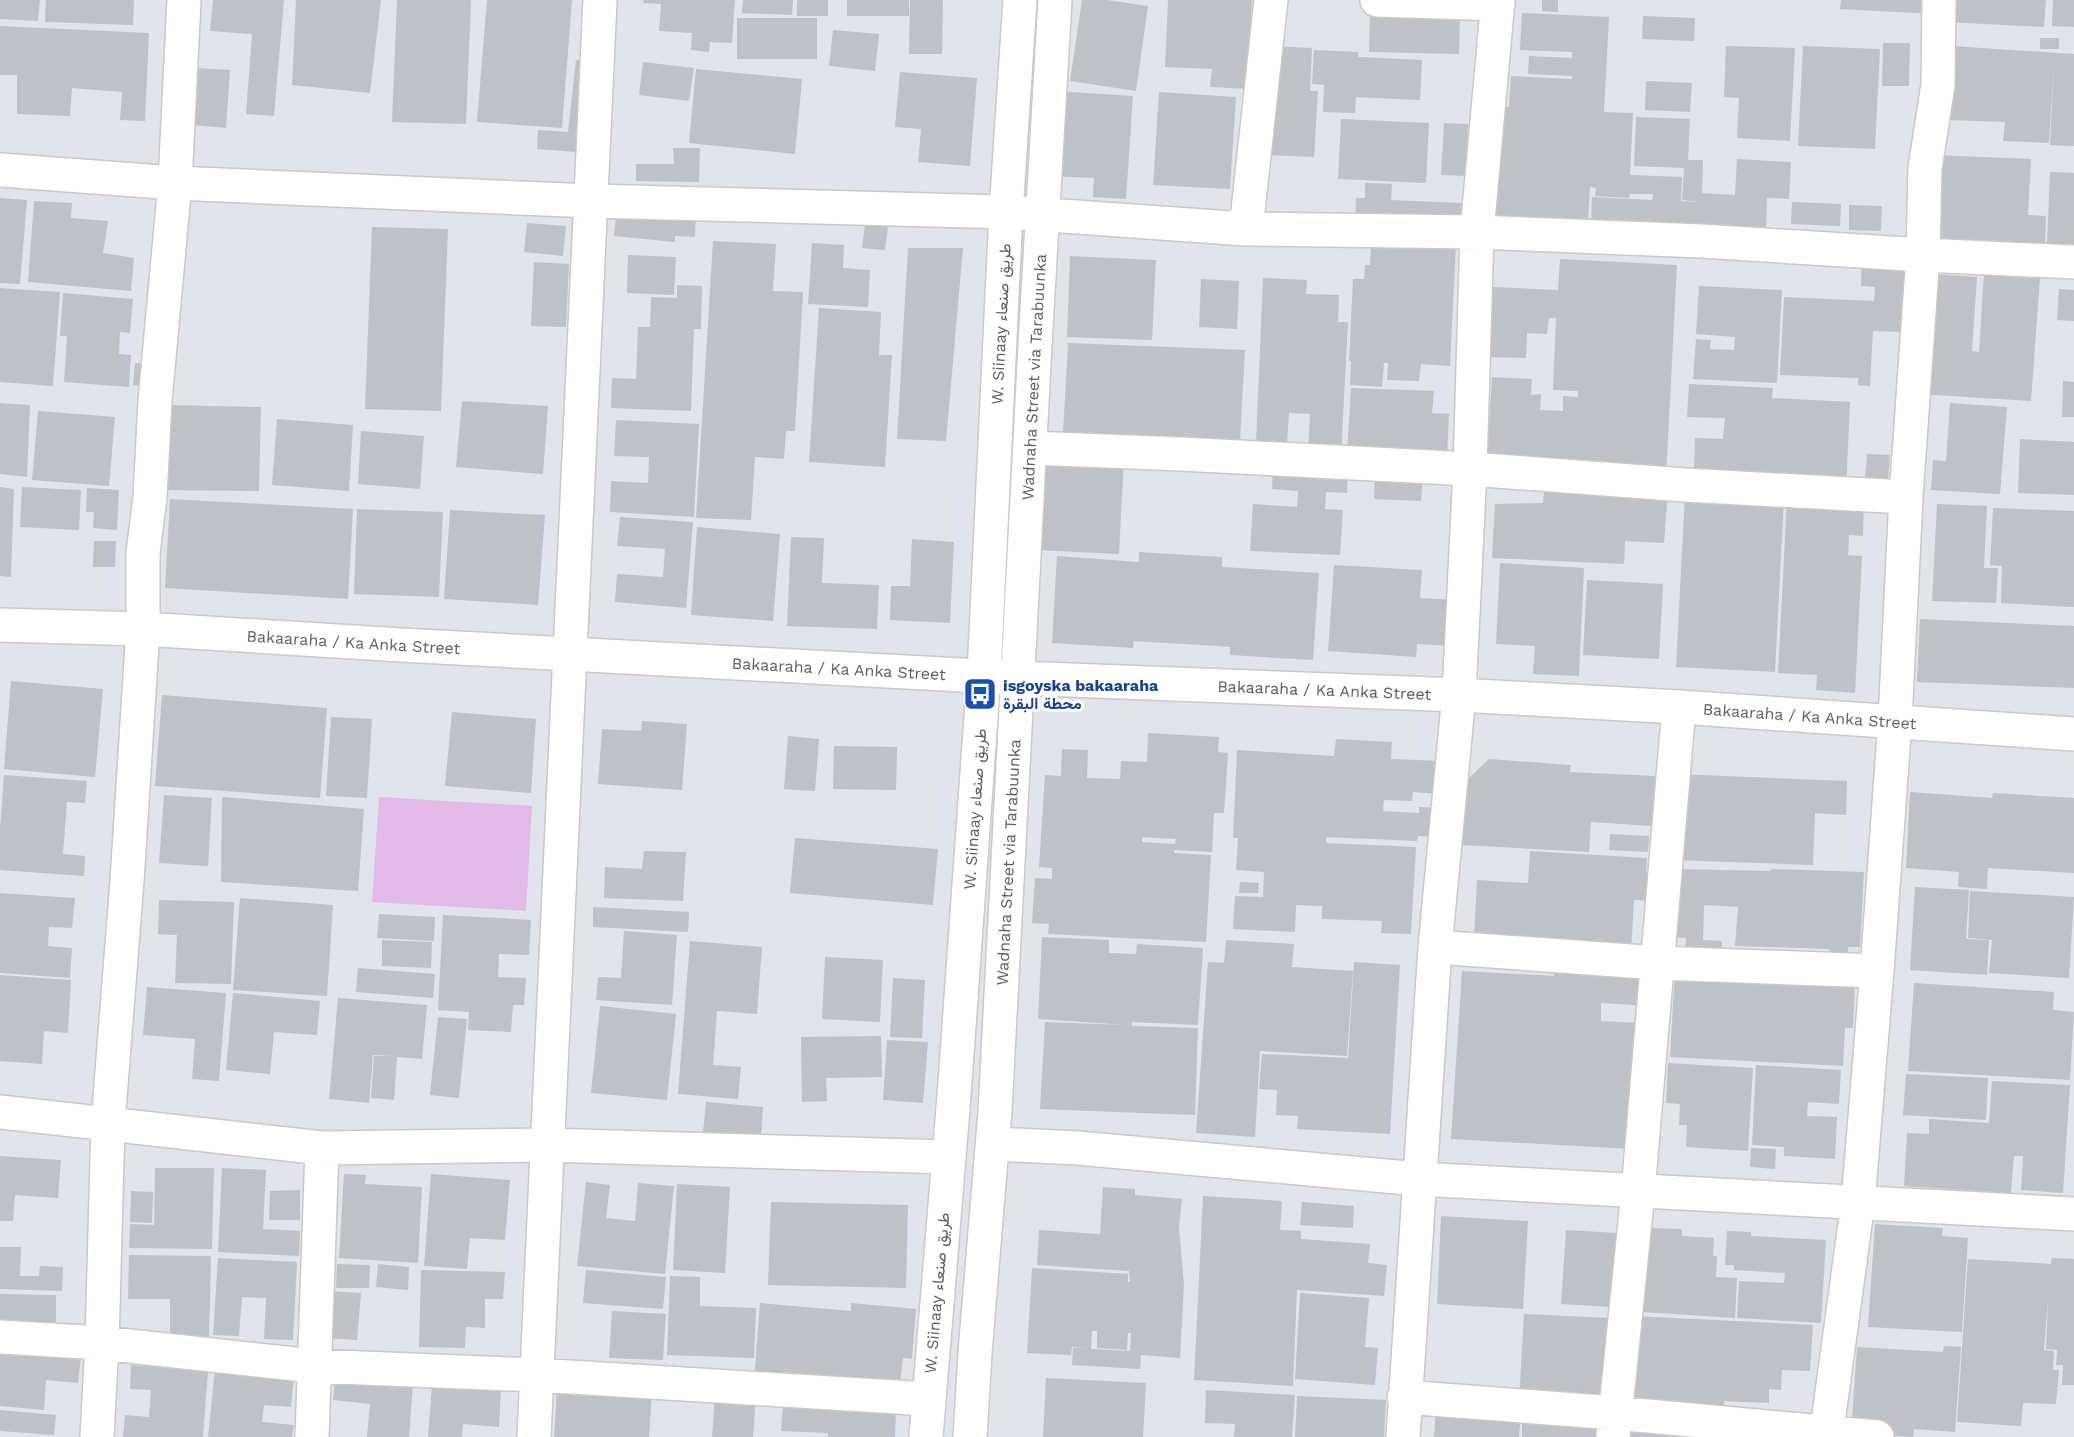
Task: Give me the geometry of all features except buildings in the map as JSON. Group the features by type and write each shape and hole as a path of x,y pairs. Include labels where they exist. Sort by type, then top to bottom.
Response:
{"street":[{"path":"97,1437 108,1123 127,881 143,629 142,553 150,497 155,401 175,183 184,0"},
{"path":"534,1437 600,0"},
{"name":"W. Siinaay طريق صنعاء","path":"926,1437 984,675 1006,212 1020,0"},
{"name":"Wadnaha Street via Tarabuunka","path":"970,1437 993,1144 1055,0"},
{"path":"1246,229 1271,0"},
{"path":"1377,0 1498,2 1477,232 1470,469 1459,695 1435,947 1403,1437"},
{"path":"1827,1435 1858,1202 1877,970 1895,722 1906,496 1923,255 1925,168 1938,85 1939,0"},
{"path":"0,170 175,183 591,201 1043,213 1246,229 1477,232 1701,241 2074,262"},
{"path":"1030,448 1470,469 1685,485 1906,496"},
{"name":"Bakaaraha / Ka Anka Street","path":"0,625 143,629 389,645 1018,678 1459,695 1679,707 2074,734"},
{"path":"1614,1425 1638,1192 1679,707"},
{"path":"1435,947 1658,963 1877,970"},
{"path":"0,1112 322,1148 547,1145 949,1157"},
{"path":"993,1144 1078,1148 1419,1179 2074,1214"},
{"path":"312,1437 322,1148"},
{"path":"0,1337 102,1343 313,1366 537,1375 928,1399"},
{"path":"1404,1397 1614,1425 1877,1437"}],"shaded area":[{"path":"379,797 532,806 526,911 372,902"}],"place":[{"name":"isgoyska bakaaraha محطة البقرة","path":"980,694"}]}
